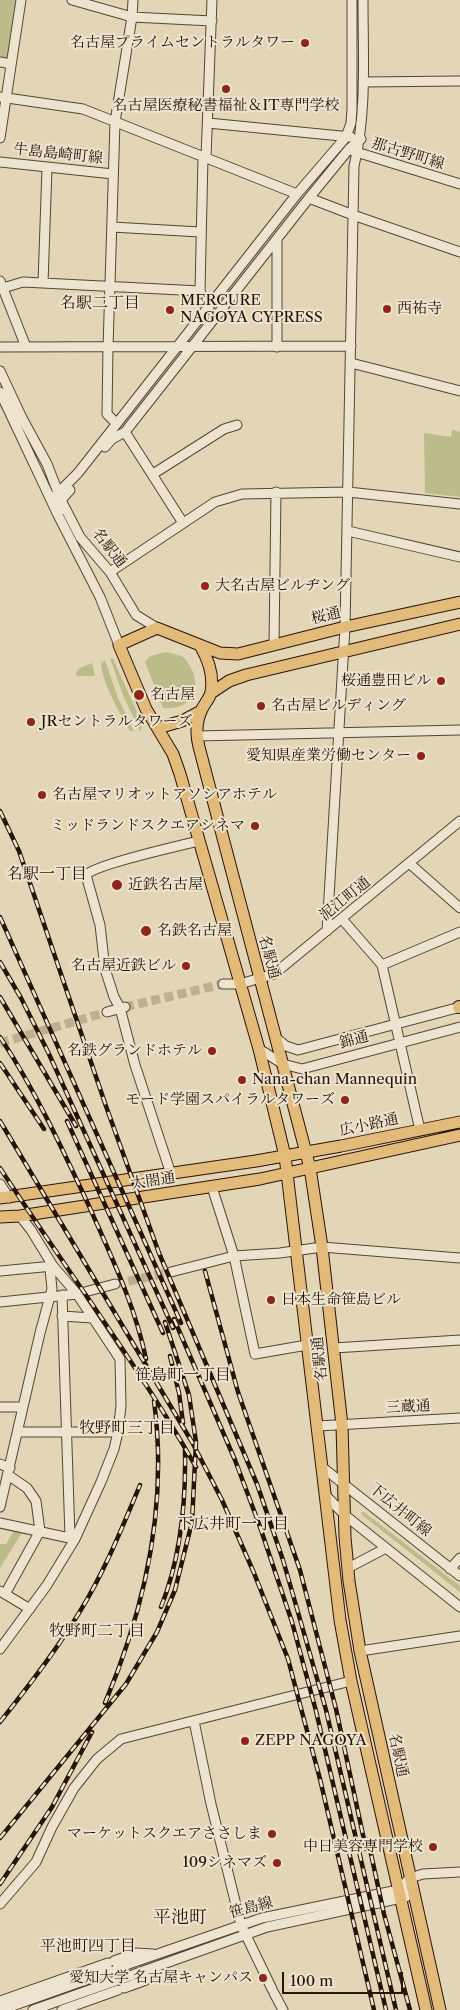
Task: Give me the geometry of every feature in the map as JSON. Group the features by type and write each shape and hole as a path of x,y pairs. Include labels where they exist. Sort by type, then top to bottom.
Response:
{"main road":[{"name":"桜通","path":"201,646 230,655 460,602"},
{"path":"201,646 210,668 211,693 237,677 344,650 460,624"},
{"path":"119,645 157,628"},
{"name":"名駅通","path":"157,628 201,646"},
{"name":"名駅通","path":"119,645 146,709 173,754 259,1049 285,1156 340,1620 351,1681 426,2010"},
{"name":"名駅通","path":"211,693 201,711 196,736 310,1168 322,1247 342,1425 346,1516 345,1538 360,1651 440,2010"},
{"path":"158,728 182,721 201,711"},
{"name":"広小路通","path":"285,1156 460,1122"},
{"name":"広小路通","path":"310,1168 460,1135"},
{"name":"太閤通","path":"4,1198 285,1156"},
{"name":"太閤通","path":"0,1217 20,1216 212,1187 288,1174 310,1168"}],"street":[{"name":"牛島島崎町線","path":"0,138 3,98 12,64 21,0"},
{"path":"72,0 132,17 212,21"},
{"path":"116,424 107,414 112,174 115,122 133,0"},
{"path":"208,308 200,291 200,232 204,157 208,123 212,0"},
{"path":"57,497 298,194 346,137 351,123 352,109 352,0"},
{"path":"57,497 112,439 125,432 309,198 353,151 361,138 363,114 363,0"},
{"path":"0,62 12,64"},
{"path":"363,82 460,81"},
{"path":"3,98 83,109 298,194"},
{"path":"208,123 361,138"},
{"path":"327,931 344,650 348,531 354,166 353,151 346,137"},
{"name":"那古野町線","path":"353,151 460,184"},
{"name":"牛島島崎町線","path":"0,162 112,174"},
{"path":"43,283 47,168"},
{"path":"309,198 460,252"},
{"path":"112,227 200,232"},
{"path":"277,240 277,347"},
{"path":"26,347 1,285 23,282 200,291"},
{"path":"2,348 351,346"},
{"path":"351,363 460,391"},
{"name":"名駅通","path":"0,371 22,418 47,464 57,497 58,515 100,597 119,645"},
{"name":"名駅通","path":"0,392 80,537 110,572 136,615 157,628"},
{"path":"153,474 224,429 237,425"},
{"path":"125,432 183,523"},
{"path":"274,644 276,492"},
{"path":"110,572 215,502 242,494 348,492 460,504"},
{"path":"348,531 460,557"},
{"path":"196,736 460,730"},
{"name":"泥江町通","path":"224,984 240,984 274,974 460,821"},
{"path":"171,1174 136,1065 122,1008 114,998 105,969 100,925 86,874 98,868 199,840"},
{"path":"409,863 460,908"},
{"path":"342,919 382,965 420,1130"},
{"path":"382,965 460,932"},
{"name":"錦通","path":"276,1037 286,1046 298,1050 460,1007"},
{"path":"106,1012 122,1008"},
{"name":"錦通","path":"259,1049 283,1064 302,1069 460,1027"},
{"path":"0,1184 4,1198"},
{"path":"212,1187 234,1256 255,1354 307,1345"},
{"path":"0,1649 30,1609 72,1538 101,1482 118,1432 121,1406 120,1359 76,1294 53,1266 20,1216"},
{"path":"171,1272 234,1256 322,1247 460,1258"},
{"path":"0,1271 53,1266"},
{"path":"0,1507 22,1408 52,1289 50,1270 53,1266"},
{"path":"0,1302 76,1294 115,1284"},
{"path":"62,1295 66,1432 72,1538"},
{"path":"62,1316 92,1318"},
{"path":"334,1348 460,1340"},
{"path":"0,1407 22,1408"},
{"name":"三蔵通","path":"318,1426 460,1418"},
{"path":"18,1432 118,1432"},
{"path":"0,1464 27,1488 36,1501 40,1531 3,1592 30,1609"},
{"name":"下広井町線","path":"322,1467 345,1483 460,1576"},
{"path":"326,1496 346,1516 460,1607"},
{"path":"0,1523 72,1538"},
{"path":"348,1568 386,1548"},
{"path":"450,1569 460,1558"},
{"path":"360,1651 460,1636"},
{"path":"0,1904 31,1870 74,1788 96,1759 121,1739 351,1681"},
{"path":"194,1721 240,1924 283,2010"},
{"path":"395,1872 410,1878 423,1874 460,1872"},
{"path":"399,1895 410,1878"},
{"path":"399,1895 414,1895"},
{"name":"笹島線","path":"1,2010 112,1966 155,1954 240,1924 262,1918 399,1895"},
{"name":"笹島線","path":"119,1984 146,1980 157,1967 244,1934 399,1895"},
{"path":"0,2001 112,1966"},
{"path":"34,2010 119,1984"},
{"path":"62,2010 119,1984"}],"green space":[{"path":"0,0 16,0 7,57 0,58"},
{"path":"452,430 460,432 460,497 425,493 424,433 451,437"},
{"path":"166,652 183,657 193,672 195,680 195,688 190,699 185,704 172,708 163,708 145,662 150,656"},
{"path":"110,658 113,659 143,725 140,731 123,695"},
{"path":"105,660 118,698 134,731 130,731 108,690 101,664"},
{"path":"92,663 95,676 77,676 76,672 80,668"},
{"path":"361,1512 364,1512 460,1586 460,1592 362,1515"},
{"path":"15,1529 23,1531 0,1568 0,1544 6,1544"}],"tunnel":[{"path":"125,1007 223,984"},
{"path":"0,1043 107,1012"},
{"path":"115,1284 171,1272"}],"railway":[{"path":"0,811 19,851 107,1109 159,1253 257,1484 283,1560 326,1710 396,2010"},
{"path":"0,917 181,1323"},
{"path":"0,962 21,998 49,1054 173,1328"},
{"path":"0,997 76,1126"},
{"path":"0,1037 36,1098 89,1206 129,1300 146,1359"},
{"path":"0,1063 44,1129"},
{"path":"0,1121 192,1442 222,1500 254,1573 288,1659 320,1779 374,2010"},
{"path":"67,1121 163,1333"},
{"path":"0,1168 150,1390 196,1467"},
{"path":"205,1271 238,1392 300,1570 336,1709 366,1849"},
{"path":"174,1319 235,1460 292,1622 316,1711 386,2010"},
{"path":"0,1838 126,1684 157,1632 175,1590 192,1522 196,1442 189,1395 165,1322"},
{"path":"170,1356 179,1393 183,1423"},
{"path":"105,1703 132,1630 150,1555 158,1478 158,1440 154,1401"},
{"path":"161,1607 173,1569 181,1530 185,1450"},
{"path":"0,1722 51,1655 88,1598 112,1550 140,1485"},
{"path":"0,1884 52,1807 92,1732"},
{"path":"368,1840 384,1914 410,2010"}],"place":[{"name":"名古屋プライムセントラルタワー","path":"305,43"},
{"name":"名古屋医療秘書福祉＆IT専門学校","path":"226,89"},
{"name":"西祐寺","path":"387,309"},
{"name":"MERCURE NAGOYA CYPRESS","path":"170,310"},
{"name":"大名古屋ビルヂング","path":"205,586"},
{"name":"桜通豊田ビル","path":"441,681"},
{"name":"名古屋","path":"139,695"},
{"name":"名古屋ビルディング","path":"261,706"},
{"name":"JRセントラルタワーズ","path":"31,722"},
{"name":"愛知県産業労働センター","path":"421,756"},
{"name":"名古屋マリオットアソシアホテル","path":"42,795"},
{"name":"ミッドランドスクエアシネマ","path":"255,826"},
{"name":"近鉄名古屋","path":"117,885"},
{"name":"名鉄名古屋","path":"146,931"},
{"name":"名古屋近鉄ビル","path":"186,966"},
{"name":"名鉄グランドホテル","path":"212,1051"},
{"name":"Nana-chan Mannequin","path":"242,1080"},
{"name":"モード学園スパイラルタワーズ","path":"345,1100"},
{"name":"日本生命笹島ビル","path":"271,1300"},
{"name":"ZEPP NAGOYA","path":"245,1741"},
{"name":"マーケットスクエアささしま","path":"272,1834"},
{"name":"中日美容専門学校","path":"433,1847"},
{"name":"109シネマズ","path":"277,1863"},
{"name":"愛知大学 名古屋キャンパス","path":"263,1978"}],"district":[{"name":"名駅二丁目","path":"100,303"},
{"name":"名駅一丁目","path":"47,874"},
{"name":"笹島町一丁目","path":"183,1375"},
{"name":"牧野町三丁目","path":"127,1428"},
{"name":"下広井町一丁目","path":"233,1524"},
{"name":"牧野町二丁目","path":"97,1631"},
{"name":"平池町","path":"180,1918"},
{"name":"平池町四丁目","path":"88,1946"}]}
